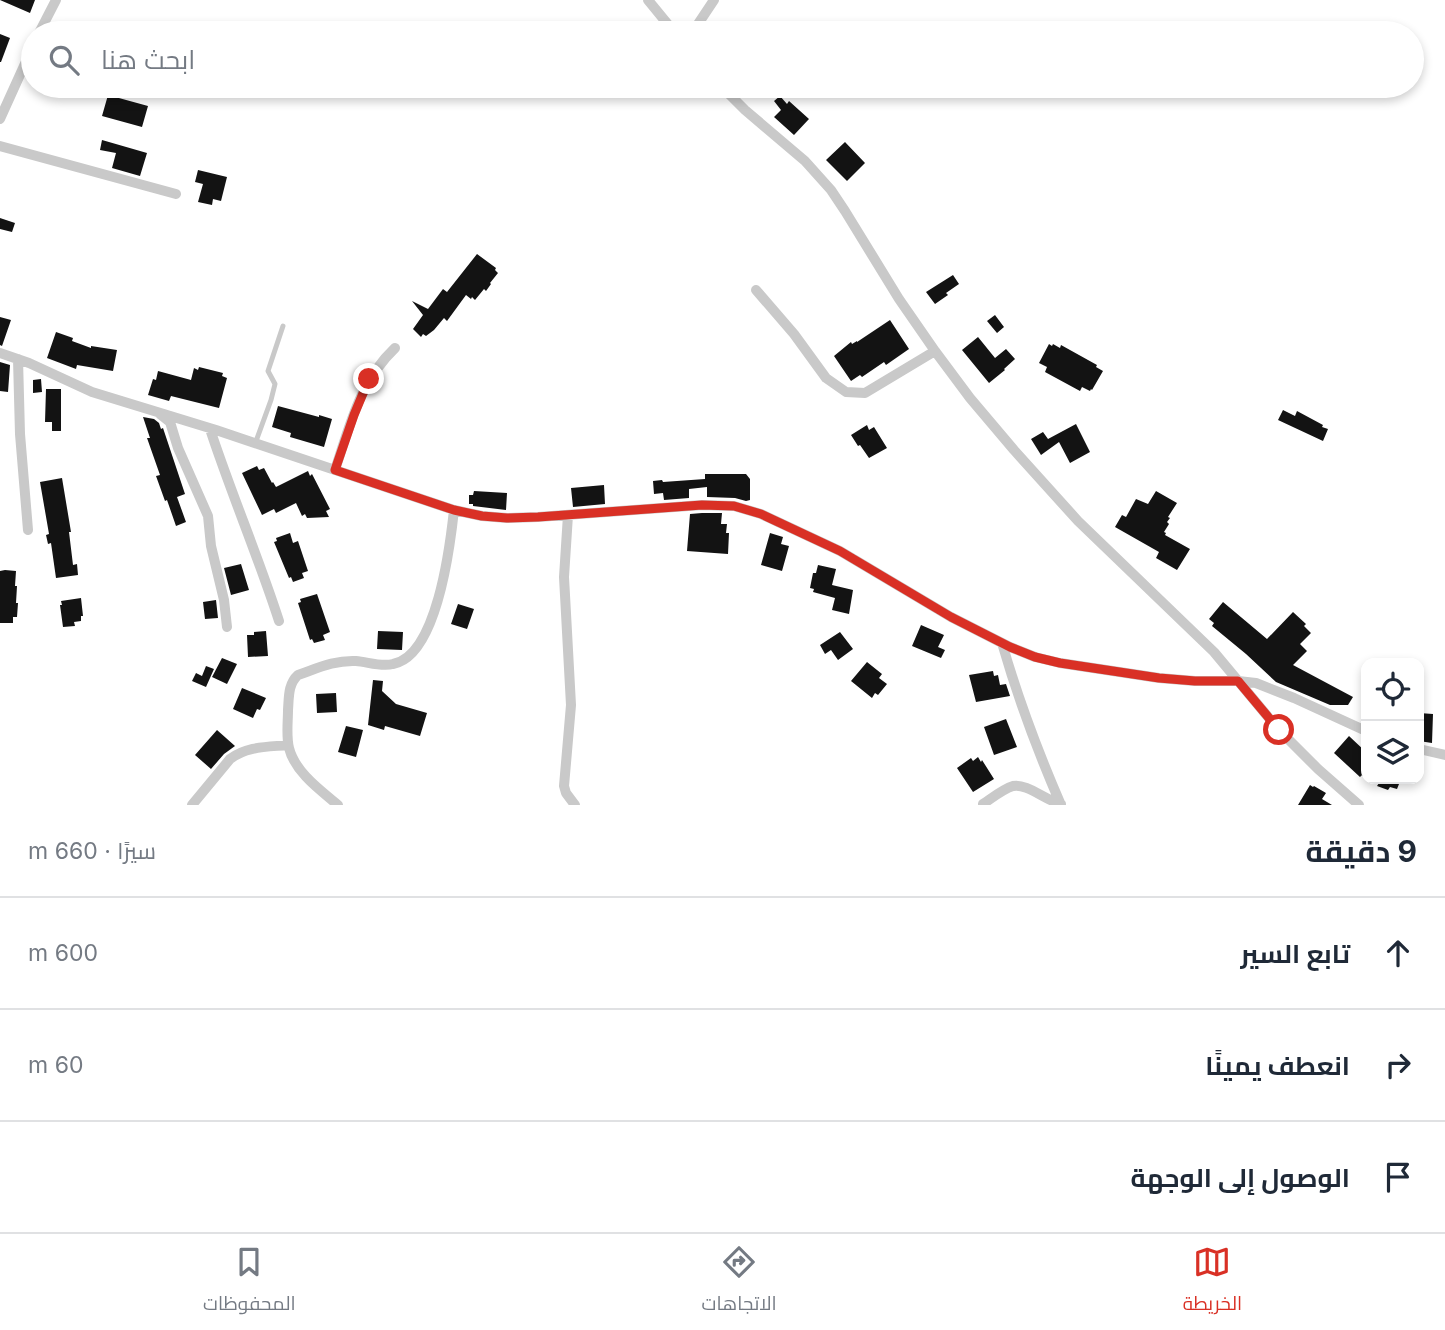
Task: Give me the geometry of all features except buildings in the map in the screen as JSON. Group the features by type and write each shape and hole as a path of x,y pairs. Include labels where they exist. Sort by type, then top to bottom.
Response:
{"street":[{"path":"45,21 56,0"},
{"path":"648,0 665,21"},
{"path":"700,21 714,0"},
{"path":"0,119 21,73"},
{"path":"734,98 805,161 822,180 935,351 970,398 1032,471 1078,521 1226,664 1279,730 1359,805"},
{"path":"0,146 176,194"},
{"path":"756,290 794,334 825,378 846,392 865,393 935,351"},
{"path":"335,470 369,379 381,361 396,348"},
{"path":"0,353 92,392 454,510 482,516 507,518 702,505 734,506 771,519 840,551 951,617 1035,657 1159,678 1238,681 1267,687 1361,729"},
{"path":"18,359 20,434 28,530"},
{"path":"155,411 170,422 178,448 208,516 211,546 224,600 227,627"},
{"path":"210,429 279,621"},
{"path":"338,805 297,766 288,745 290,686 298,675 332,662 395,664 404,661 414,652 421,643 436,606 454,510"},
{"path":"568,515 564,577 572,705 564,786 575,805"},
{"path":"1002,643 1016,693 1061,805"},
{"path":"191,805 238,753 288,745"},
{"path":"1424,750 1442,753"},
{"path":"984,804 1007,789 1022,786 1061,805"}],"lane":[{"path":"256,444 275,384 268,371 283,326"}],"route":[{"path":"369,379 335,470 454,510 482,516 538,517 702,505 734,506 761,514 840,551 951,617 1035,657 1159,678 1238,681 1279,730"}]}
